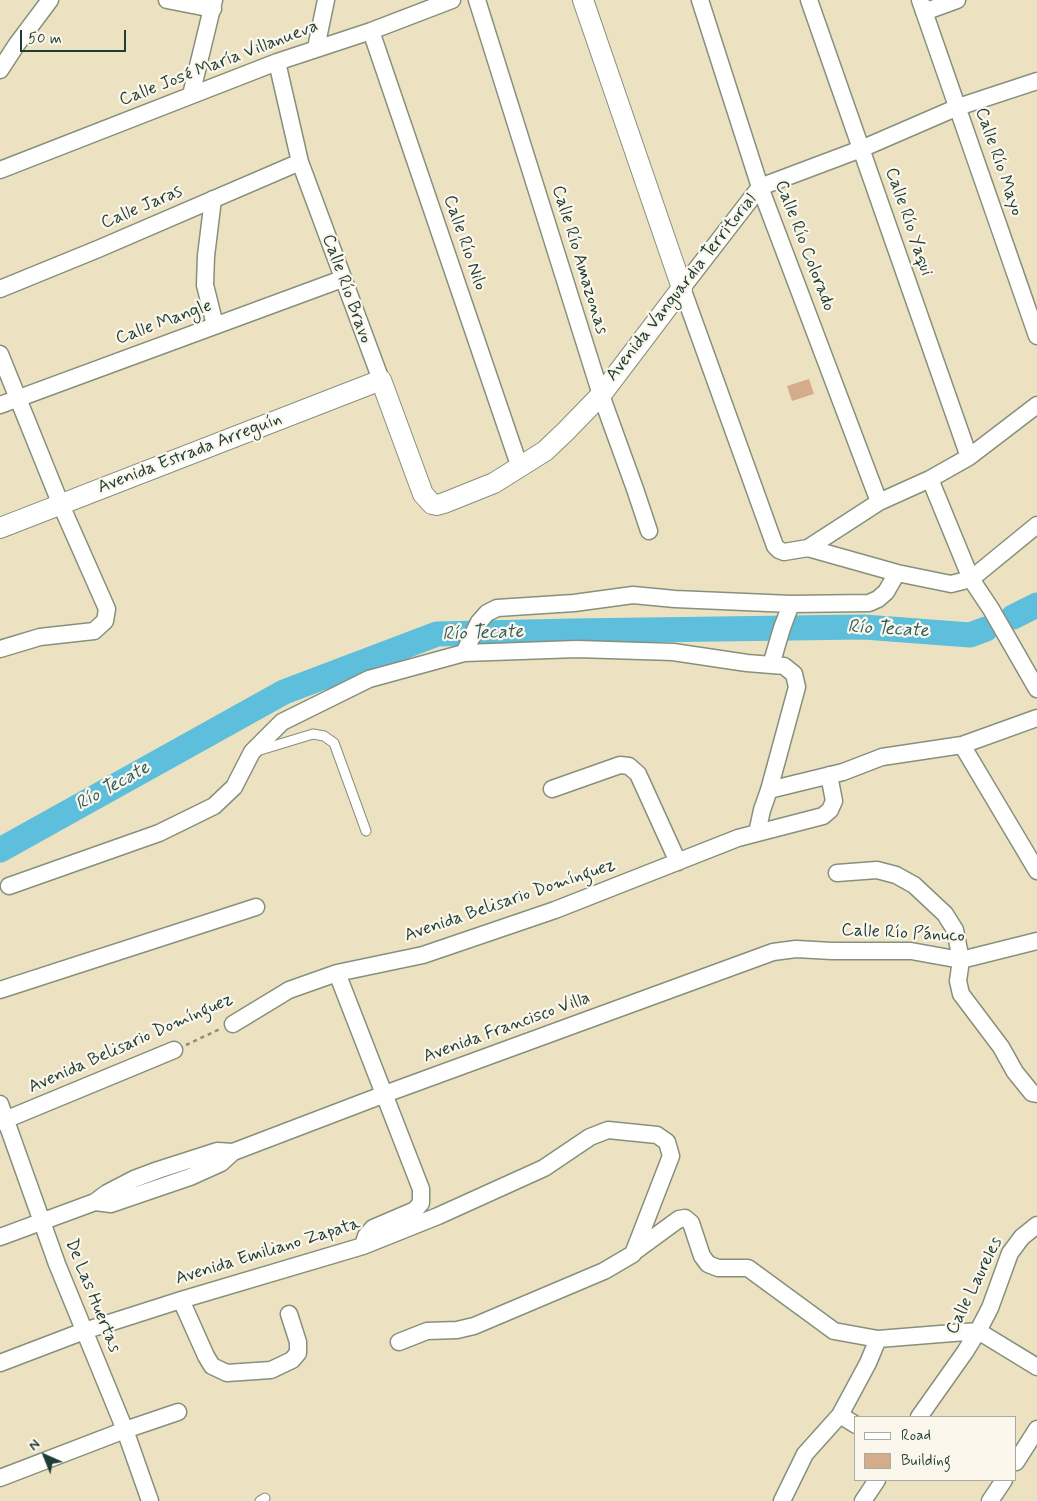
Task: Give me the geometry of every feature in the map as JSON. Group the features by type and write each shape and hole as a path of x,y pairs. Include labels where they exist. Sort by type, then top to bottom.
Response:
{"street":[{"path":"0,70 50,0"},
{"path":"167,0 214,4 191,95"},
{"path":"316,48 326,0"},
{"name":"Calle Río Amazonas","path":"477,0 601,395 649,531"},
{"path":"583,0 682,288 775,546 779,550 784,552 808,548 879,502 930,479 968,457 1037,405"},
{"name":"Calle Río Colorado","path":"700,0 760,187 879,502"},
{"name":"Calle Río Yaqui","path":"808,0 968,457"},
{"path":"922,6 957,0"},
{"name":"Calle José María Villanueva","path":"0,170 278,62 371,31 447,1"},
{"name":"Calle Río Mayo","path":"922,6 1037,336"},
{"name":"Calle Río Nilo","path":"371,31 520,468"},
{"name":"Calle Río Bravo","path":"278,62 300,162 423,494 432,504 437,505"},
{"name":"Avenida Vanguardia Territorial","path":"437,505 494,483 545,451 565,432 601,395 760,187 861,149 958,107 1037,81"},
{"name":"Calle Jaras","path":"0,289 300,162"},
{"path":"213,199 206,256 205,285 215,326"},
{"name":"Calle Mangle","path":"0,405 342,279"},
{"path":"0,354 61,505 107,609 106,621 94,630 40,638 0,649"},
{"name":"Avenida Estrada Arreguín","path":"0,528 380,380"},
{"path":"930,479 971,578 1037,688"},
{"path":"808,548 897,573 950,584 971,578 1037,525"},
{"path":"464,653 479,622 487,612 497,608 574,603 633,595 675,599 791,604 869,603 878,599 886,592 897,573"},
{"path":"771,665 791,604"},
{"path":"9,886 159,834 214,806 234,787 252,752 282,722 369,680 464,653 577,650 673,652 746,663 784,666 794,674 797,687 762,810 758,833"},
{"path":"769,790 843,772 882,757 962,745 1037,718"},
{"path":"962,745 1037,871"},
{"path":"552,789 620,765 628,766 638,774 678,862"},
{"name":"Avenida Belisario Domínguez","path":"233,1024 289,990 337,973 423,955 555,910 738,838 823,816 830,810 834,801 829,775"},
{"path":"837,873 877,870 896,875 914,885 945,914 955,930 962,960 958,982 961,994 1001,1047 1016,1072 1032,1092 1037,1094"},
{"path":"0,990 256,907"},
{"name":"Calle Río Pánuco","path":"796,948 911,951 962,960 1037,941"},
{"name":"Avenida Francisco Villa","path":"0,1237 95,1202 111,1204 190,1177 222,1163 233,1152 384,1094 773,952 796,948"},
{"path":"337,973 422,1189 421,1202 415,1210 373,1228 366,1236 363,1246"},
{"name":"Avenida Belisario Domínguez","path":"2,1115 174,1050"},
{"name":"De Las Huertas","path":"2,1115 57,1264 125,1430 150,1501"},
{"name":"Avenida Emiliano Zapata","path":"0,1363 84,1331 363,1246 438,1216 544,1168 590,1137 608,1130 657,1135 667,1142 671,1156 632,1254"},
{"path":"399,1342 427,1331 457,1330 474,1326 604,1271 632,1254 679,1219 685,1218 691,1223 702,1256 708,1264 718,1268 748,1268 834,1331 878,1339 978,1332 1037,1367"},
{"name":"Calle Laureles","path":"920,1416 978,1332 990,1308 1010,1252 1022,1237 1037,1225"},
{"path":"181,1300 212,1366 227,1374 270,1370 292,1360 298,1353 298,1342 290,1314"},
{"path":"782,1501 805,1454 840,1415 868,1364 878,1339"},
{"path":"0,1478 125,1430 178,1412"},
{"path":"840,1415 854,1424"},
{"path":"1017,1460 1037,1429"},
{"path":"863,1501 876,1481"},
{"path":"990,1501 1003,1481"}],"lane":[{"path":"252,752 313,734 324,736 334,744 366,831"}],"path":[{"name":"Avenida Belisario Domínguez","path":"174,1050 233,1024"}],"building":[{"path":"809,379 814,394 792,401 787,386"}],"waterway":[{"name":"Río Tecate","path":"1013,617 1037,605"},
{"name":"Río Tecate","path":"0,850 284,692 437,634 864,627 970,635 986,629"}]}
